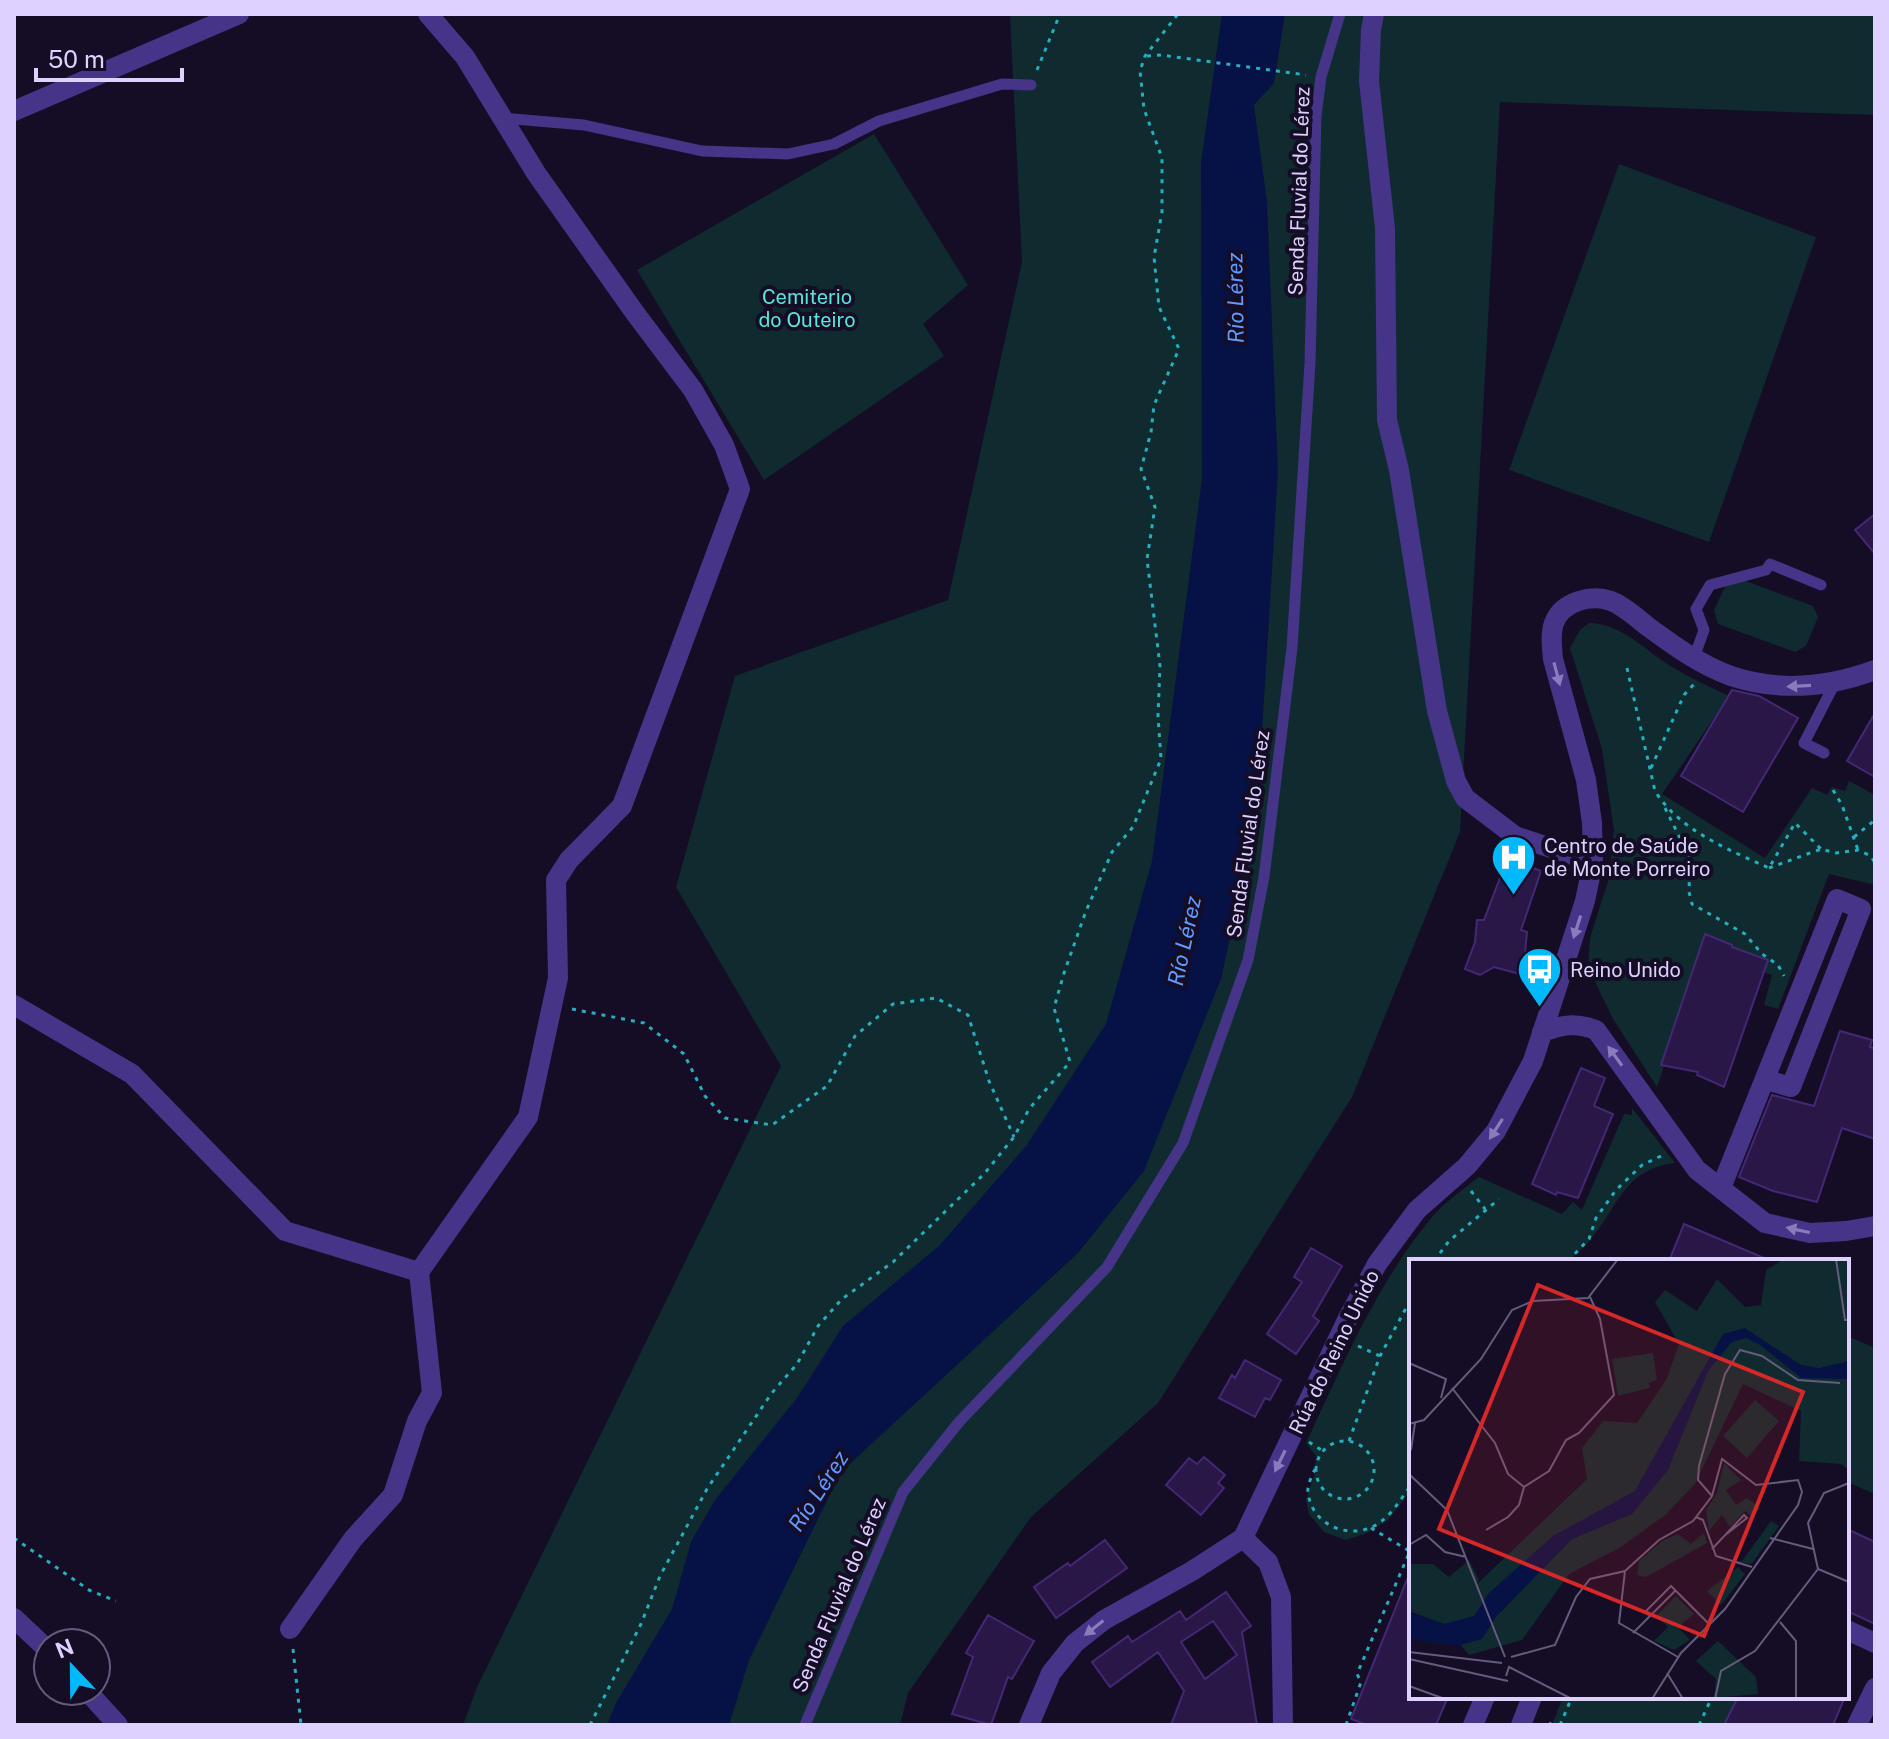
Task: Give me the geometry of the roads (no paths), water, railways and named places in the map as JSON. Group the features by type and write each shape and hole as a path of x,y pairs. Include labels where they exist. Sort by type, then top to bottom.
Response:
{"street":[{"path":"14,111 239,14"},
{"path":"290,1629 353,1539 393,1495 417,1421 432,1393 419,1272 528,1117 558,978 556,880 569,860 622,806 740,489 724,445 693,390 536,173 465,57 428,14"},
{"path":"1374,14 1369,81 1385,228 1387,420 1399,470 1437,711 1456,781 1465,798 1515,836 1593,862"},
{"name":"Rúa do Reino Unido","path":"1243,1538 1377,1264 1417,1210 1467,1166 1496,1131 1533,1061 1585,901 1593,862 1586,780 1553,659 1551,640 1554,622 1571,604 1584,599 1611,601 1697,667"},
{"path":"1697,667 1754,682 1787,686 1835,683 1875,670"},
{"path":"1721,1188 1837,899 1861,909 1791,1087 1766,1080"},
{"path":"14,1005 132,1074 285,1231 419,1272"},
{"path":"1542,1032 1570,1024 1582,1024 1596,1030 1697,1170 1765,1223 1810,1233 1846,1231 1874,1224"},
{"path":"1029,1725 1051,1673 1075,1643 1104,1620 1192,1571 1243,1538 1268,1562 1281,1597 1283,1725"},
{"path":"14,1618 32,1635"},
{"path":"1849,1631 1875,1643"},
{"path":"1857,1725 1875,1688"},
{"path":"1473,1725 1484,1699"},
{"path":"1521,1725 1531,1699"},
{"path":"102,1707 118,1725"}],"lane":[{"name":"Senda Fluvial do Lérez","path":"805,1725 903,1492 959,1422 1107,1267 1183,1143 1248,960 1264,877 1292,648 1310,378 1316,116 1321,77 1340,14"},
{"path":"503,118 584,125 702,151 788,154 834,144 879,121 1002,84 1031,85"},
{"path":"1697,667 1704,630 1696,609 1710,585 1766,570 1770,564 1821,585"},
{"path":"1824,753 1804,743 1835,683"}],"water":[{"name":"Río Lérez","path":"1222,14 1285,14 1274,83 1254,105 1267,202 1278,472 1257,814 1221,979 1144,1171 1078,1253 841,1472 749,1660 729,1725 607,1725 616,1703 672,1609 691,1542 715,1500 797,1398 843,1326 940,1245 1026,1146 1106,1024 1152,861 1202,479 1201,163"}],"place":[{"name":"Centro de Saúde de Monte Porreiro","path":"1513,896"},
{"name":"Reino Unido","path":"1539,1009"}],"park label":[{"name":"Cemiterio do Outeiro","path":"807,308"}]}
